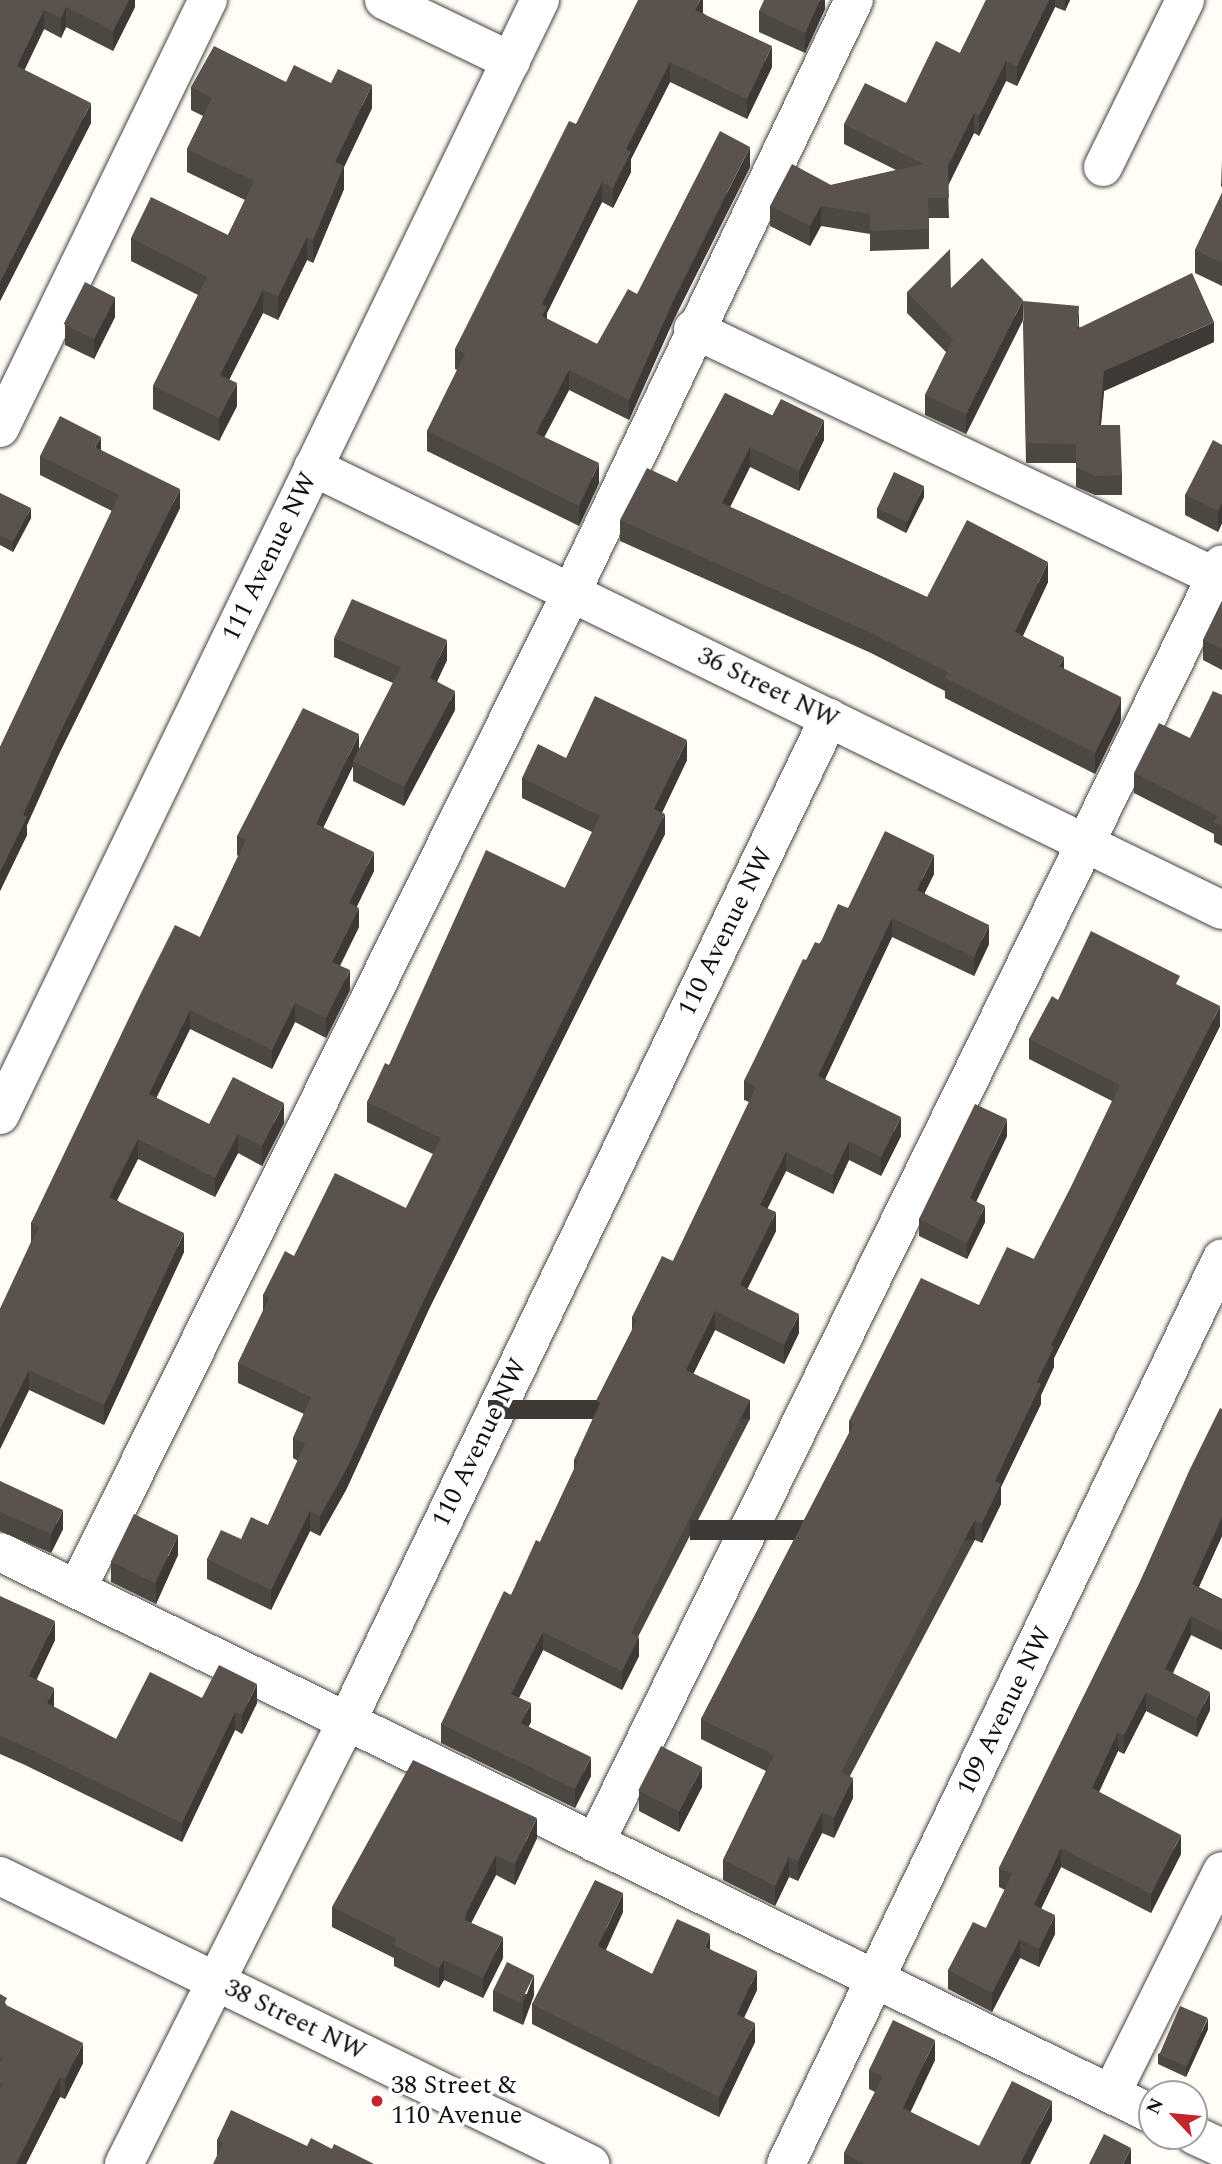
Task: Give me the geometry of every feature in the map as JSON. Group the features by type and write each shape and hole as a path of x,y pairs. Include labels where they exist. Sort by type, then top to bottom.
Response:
{"street":[{"path":"0,428 208,0"},
{"path":"384,0 511,61"},
{"name":"111 Avenue NW","path":"0,1115 540,0"},
{"path":"77,1589 571,593 693,329 854,0"},
{"path":"1103,167 1185,0"},
{"path":"596,1843 1082,841 1219,570 693,329"},
{"name":"36 Street NW","path":"313,467 1222,910"},
{"name":"110 Avenue NW","path":"124,2164 347,1721 829,718"},
{"name":"109 Avenue NW","path":"786,2164 877,1980 1222,1258"},
{"path":"0,1552 1138,2107"},
{"path":"1111,2094 1222,1871"},
{"name":"38 Street NW","path":"0,1876 590,2164"}],"building":[{"path":"0,0 129,0 113,31 66,7 61,18 44,10 17,66 91,103 0,282"},
{"path":"638,0 700,0 695,10 772,46 747,99 670,62 626,149 631,152 613,188 602,182 542,304 547,307 542,316 597,344 628,289 637,294 720,131 750,147 674,299 629,400 569,370 536,433 599,463 579,506 427,431 465,354 455,349 569,121 576,124"},
{"path":"764,0 820,0 805,33 759,11"},
{"path":"986,0 1049,0 1017,66 1006,61 979,116 974,113 948,166 949,198 928,198 929,229 870,231 870,214 821,206 810,226 770,206 792,164 831,185 924,164 844,124 865,83 906,103 936,41 960,53"},
{"path":"214,46 286,82 294,65 331,83 338,69 372,85 335,162 344,166 313,240 307,237 278,297 263,290 220,375 237,383 219,418 153,386 207,277 131,238 151,197 228,235 254,181 187,149 212,98 191,87"},
{"path":"1222,193 1222,263 1195,250"},
{"path":"950,249 951,288 982,258 1023,300 966,414 925,395 953,339 907,292"},
{"path":"1192,273 1214,322 1104,371 1099,425 1120,425 1122,475 1095,476 1076,467 1076,444 1026,443 1023,301 1079,306 1077,329"},
{"path":"85,282 115,297 94,339 64,324"},
{"path":"725,393 772,416 781,399 824,420 799,471 750,447 722,503 927,597 967,520 1048,562 1015,632 1064,657 1059,666 1121,697 1095,753 945,678 948,672 871,633 620,520 647,468 677,482"},
{"path":"60,416 101,437 95,447 180,489 58,737 23,815 27,817 0,872 0,747 119,495 40,456"},
{"path":"1213,440 1222,445 1222,503 1218,511 1185,495"},
{"path":"894,472 924,486 907,522 877,508"},
{"path":"0,493 31,508 13,542 0,535"},
{"path":"352,599 447,640 430,678 455,691 404,787 353,761 401,667 334,638"},
{"path":"1222,601 1222,649 1203,640"},
{"path":"1213,691 1222,695 1222,826 1214,822 1218,816 1134,773 1159,723 1190,738"},
{"path":"595,696 687,740 654,809 665,814 429,1289 346,1470 320,1516 310,1511 271,1590 207,1559 221,1530 241,1539 251,1517 268,1525 305,1444 293,1438 311,1397 238,1363 269,1298 263,1295 285,1251 294,1256 335,1173 406,1208 441,1138 367,1102 385,1063 389,1065 486,850 565,888 600,816 522,778 538,744 566,758"},
{"path":"303,708 359,734 316,824 374,852 349,903 359,908 332,962 350,970 326,1018 295,1003 272,1050 190,1010 149,1094 209,1124 233,1077 284,1103 262,1146 238,1134 215,1178 138,1139 109,1197 184,1233 104,1405 29,1370 0,1429 0,1309 39,1227 31,1223 175,925 200,937 246,840 237,836"},
{"path":"885,831 934,855 917,890 989,925 974,957 892,918 818,1076 901,1117 881,1157 849,1141 833,1175 786,1152 760,1205 776,1212 740,1285 799,1314 784,1345 715,1311 686,1370 750,1400 631,1633 639,1637 622,1671 543,1632 511,1694 531,1703 521,1723 591,1757 575,1789 441,1724 504,1591 511,1595 536,1540 540,1542 578,1461 574,1460 600,1403 596,1401 637,1320 632,1317 662,1256 673,1261 756,1087 744,1081 803,959 806,960 815,942 820,944 838,904 848,908"},
{"path":"1091,931 1180,976 1176,984 1220,1006 1051,1345 1054,1347 1037,1382 1041,1384 995,1481 1001,1484 982,1523 975,1520 841,1772 853,1778 834,1818 822,1812 798,1861 789,1857 775,1886 723,1860 774,1755 701,1719 854,1424 849,1421 921,1278 979,1305 1007,1247 1034,1259 1071,1187 1120,1085 1029,1039 1052,996 1058,1000"},
{"path":"975,1104 1007,1119 970,1198 985,1206 967,1243 919,1219"},
{"path":"1220,1408 1222,1517 1192,1584 1222,1599 1222,1632 1191,1616 1165,1669 1210,1692 1197,1718 1146,1692 1124,1735 1118,1732 1092,1788 1181,1835 1151,1894 1061,1848 1034,1905 1055,1915 1039,1949 1020,1939 992,1993 948,1970 973,1922 986,1928 1012,1874 999,1868 1139,1584"},
{"path":"0,1481 63,1510 51,1534 0,1512"},
{"path":"134,1514 178,1535 155,1583 111,1562"},
{"path":"0,1596 55,1621 29,1676 54,1688 47,1703 116,1739 150,1672 202,1698 219,1665 257,1684 242,1715 235,1712 182,1823 0,1735"},
{"path":"661,1746 702,1767 679,1811 638,1791"},
{"path":"413,1760 537,1818 515,1864 496,1855 466,1913 465,1920 503,1937 483,1978 444,1960 439,1968 394,1945 397,1939 332,1907"},
{"path":"595,1880 623,1893 598,1946 652,1974 677,1919 710,1934 705,1947 757,1971 737,2014 755,2023 719,2097 532,2004"},
{"path":"507,1962 534,1975 520,2003 493,1990"},
{"path":"0,1994 7,1998 4,2004 83,2043 65,2079 60,2077 16,2164 0,2164"},
{"path":"1180,2006 1208,2018 1187,2067 1159,2055"},
{"path":"893,2020 935,2040 903,2108 979,2146 1012,2081 1052,2101 1020,2164 864,2164 844,2153 883,2076 869,2070"},
{"path":"231,2110 307,2146 311,2138 332,2149 334,2144 374,2164 213,2164 223,2143 217,2140"},
{"path":"1104,2134 1131,2148 1123,2164 1089,2164"}],"place":[{"name":"38 Street & 110 Avenue","path":"377,2101"}]}
